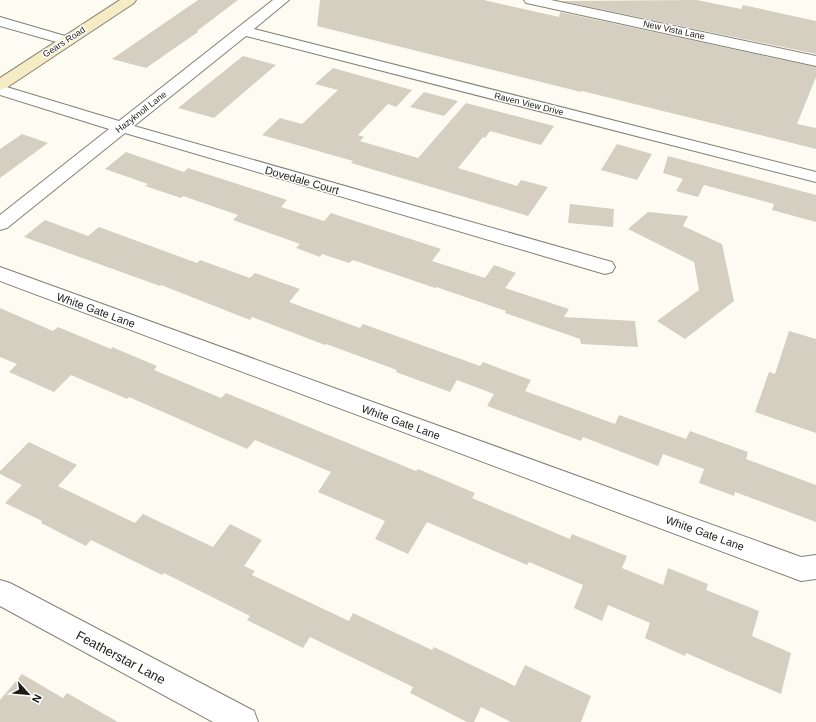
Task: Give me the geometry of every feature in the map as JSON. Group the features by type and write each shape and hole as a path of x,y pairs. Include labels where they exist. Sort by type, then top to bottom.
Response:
{"main road":[{"name":"Gears Road","path":"0,84 129,0"}],"street":[{"name":"Hazyknoll Lane","path":"0,224 282,0"},
{"name":"New Vista Lane","path":"531,0 816,61"},
{"path":"0,21 67,40"},
{"name":"Raven View Drive","path":"243,31 816,178"},
{"name":"Dovedale Court","path":"0,90 121,128 605,267"},
{"name":"White Gate Lane","path":"0,274 808,568"},
{"name":"Featherstar Lane","path":"0,592 243,722"}],"building":[{"path":"198,0 238,0 197,31 198,32 146,68 112,59"},
{"path":"320,0 484,0 559,17 560,12 816,67 816,77 797,124 816,128 816,149 317,26"},
{"path":"697,0 741,9 743,5 816,21 816,54 561,1"},
{"path":"243,56 276,65 214,118 178,108"},
{"path":"333,68 412,90 396,107 388,104 358,135 364,137 360,141 418,158 466,103 554,126 541,145 490,131 485,138 483,137 458,168 517,186 521,180 548,187 528,216 351,163 353,161 262,135 280,118 302,124 338,90 315,84"},
{"path":"424,92 458,101 444,116 410,107"},
{"path":"22,134 48,143 0,178 0,149"},
{"path":"617,144 652,154 637,180 601,170"},
{"path":"126,152 184,172 188,168 287,200 281,207 324,221 331,213 441,249 432,261 485,278 494,265 516,273 505,288 569,309 564,317 635,321 638,347 581,344 580,339 505,313 506,311 436,287 435,288 353,260 349,263 322,254 320,257 296,248 300,244 233,220 238,215 183,196 181,198 145,186 148,184 105,169"},
{"path":"668,156 816,195 816,222 772,210 774,204 704,185 698,197 676,191 683,179 663,173"},
{"path":"570,204 614,209 613,227 568,223"},
{"path":"648,212 688,216 683,226 722,244 734,301 685,339 657,321 699,290 694,262 628,229"},
{"path":"45,220 88,236 99,227 197,263 200,260 250,278 255,273 300,289 289,302 360,328 363,324 480,366 483,362 531,380 525,391 615,424 619,415 686,439 690,431 748,452 746,459 816,485 816,522 735,492 734,496 699,483 704,469 663,454 658,466 583,437 581,441 487,406 494,394 457,380 450,392 396,372 397,370 326,344 325,345 252,317 250,320 161,285 160,286 24,237"},
{"path":"0,308 53,331 58,327 111,349 112,347 157,366 154,370 221,398 226,393 416,471 418,469 475,493 472,498 570,539 572,534 627,556 622,568 663,585 668,568 708,584 706,590 759,611 752,636 791,653 781,694 686,653 685,656 645,638 650,623 608,605 602,621 574,608 583,585 529,562 527,565 427,522 408,554 375,539 385,521 318,492 331,472 255,440 247,449 129,397 127,399 71,375 54,392 9,372 17,364 0,357"},
{"path":"789,331 816,339 816,433 755,412 769,372 775,374"},
{"path":"29,442 77,465 58,486 135,523 143,514 213,547 230,524 262,540 244,566 255,571 252,575 349,621 353,613 432,650 434,647 515,686 525,665 591,696 581,722 511,722 481,707 474,722 467,722 410,693 413,687 310,637 303,648 247,620 250,616 164,573 162,575 91,540 86,546 41,523 42,521 5,503 22,485 0,474 0,471"},
{"path":"22,674 63,698 67,693 118,722 0,722 0,700"}]}
